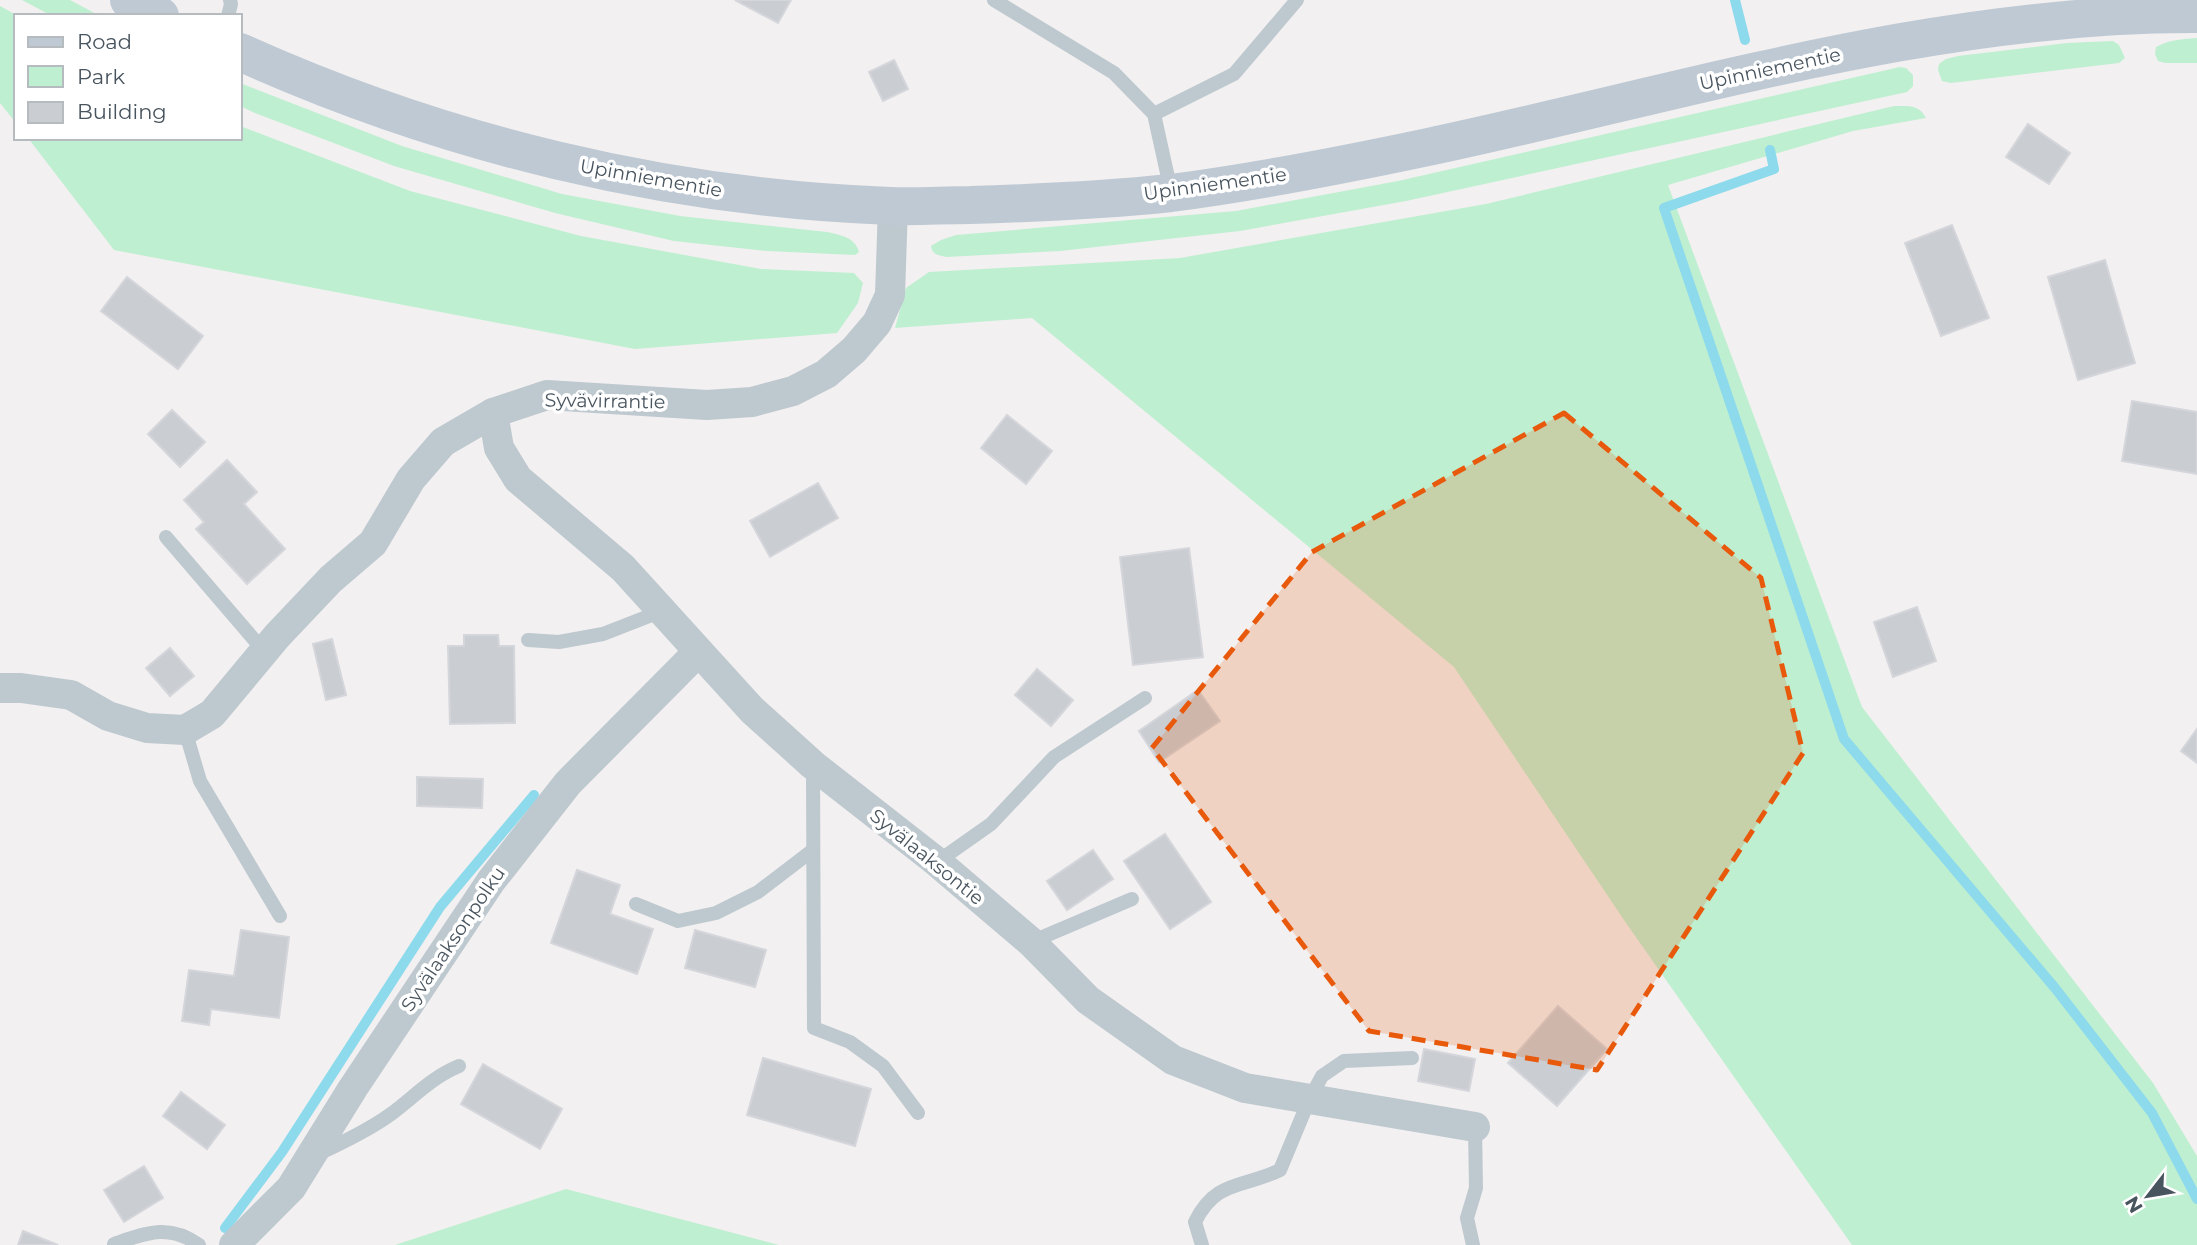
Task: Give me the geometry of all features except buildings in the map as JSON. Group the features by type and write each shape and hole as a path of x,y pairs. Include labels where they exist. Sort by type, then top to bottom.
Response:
{"main road":[{"path":"129,0 156,14"},
{"name":"Upinniementie","path":"242,53 286,73 443,131 562,162 671,184 769,198 893,206 1033,204 1171,192 1316,170 1915,38 2039,21 2197,14"}],"street":[{"name":"Syvävirrantie","path":"185,730 212,714 264,651 331,579 373,543 411,479 443,442 493,413 547,395 707,405 752,402 793,391 826,374 854,350 877,323 890,295 893,206"},
{"name":"Syvälaaksontie","path":"493,413 499,448 518,479 623,568 752,710 813,765 937,862 1031,942 1088,1000 1173,1060 1245,1088 1475,1127"},
{"name":"Syvälaaksonpolku","path":"234,1245 291,1188 353,1088 491,881 568,783 698,652"},
{"path":"0,688 71,695 108,716 147,728 185,730"}],"lane":[{"path":"994,0 1114,73 1154,114 1171,192"},
{"path":"1154,114 1234,74 1297,0"},
{"path":"166,537 264,651"},
{"path":"528,640 559,642 603,634 662,611"},
{"path":"937,862 991,824 1054,757 1145,698"},
{"path":"185,730 201,781 279,916"},
{"path":"813,765 814,1028 850,1042 883,1066 918,1113"},
{"path":"636,904 678,921 716,913 758,892 813,850"},
{"path":"1031,942 1132,899"},
{"path":"1202,1245 1195,1222 1202,1209 1218,1192 1239,1183 1265,1178 1280,1170 1322,1076 1343,1060 1412,1058"},
{"path":"310,1157 351,1139 389,1115 441,1073 459,1066"},
{"path":"1473,1245 1467,1218 1476,1188 1475,1127"},
{"path":"114,1244 165,1230 188,1237 199,1245"}],"highlighted area":[{"path":"1564,413 1761,578 1803,753 1597,1070 1369,1031 1152,748 1312,552"}],"green space":[{"path":"22,0 70,0 96,14 48,14"},
{"path":"0,6 14,14 14,120 0,103"},
{"path":"2197,38 2197,63 2158,61 2156,47 2171,41"},
{"path":"2113,41 2119,45 2125,58 2119,63 1951,83 1942,81 1938,70 1939,64 1946,59 1958,56 2067,43"},
{"path":"1900,67 1906,68 1913,75 1913,86 1907,92 1406,201 1240,231 1060,251 946,257 934,253 931,246 956,235 1236,211 1398,181"},
{"path":"242,84 402,146 562,194 680,216 827,232 851,240 859,252 855,255 767,251 674,241 555,213 394,166 242,107"},
{"path":"1894,106 1916,108 1926,118 1853,131 1668,185 1862,707 2153,1083 2197,1156 2197,1245 1852,1245 1626,923 1454,667 1032,318 895,328 906,288 929,272 1180,258 1486,204"},
{"path":"242,127 410,191 581,236 761,269 854,273 863,283 858,303 837,333 635,349 114,250 30,140 242,140"},
{"path":"566,1189 779,1245 395,1245"}],"waterway":[{"path":"1735,0 1745,40"},
{"path":"1770,150 1774,169 1664,208 1844,739 2055,988 2152,1113 2197,1199"},
{"path":"225,1228 282,1152 440,907 534,795"}]}
